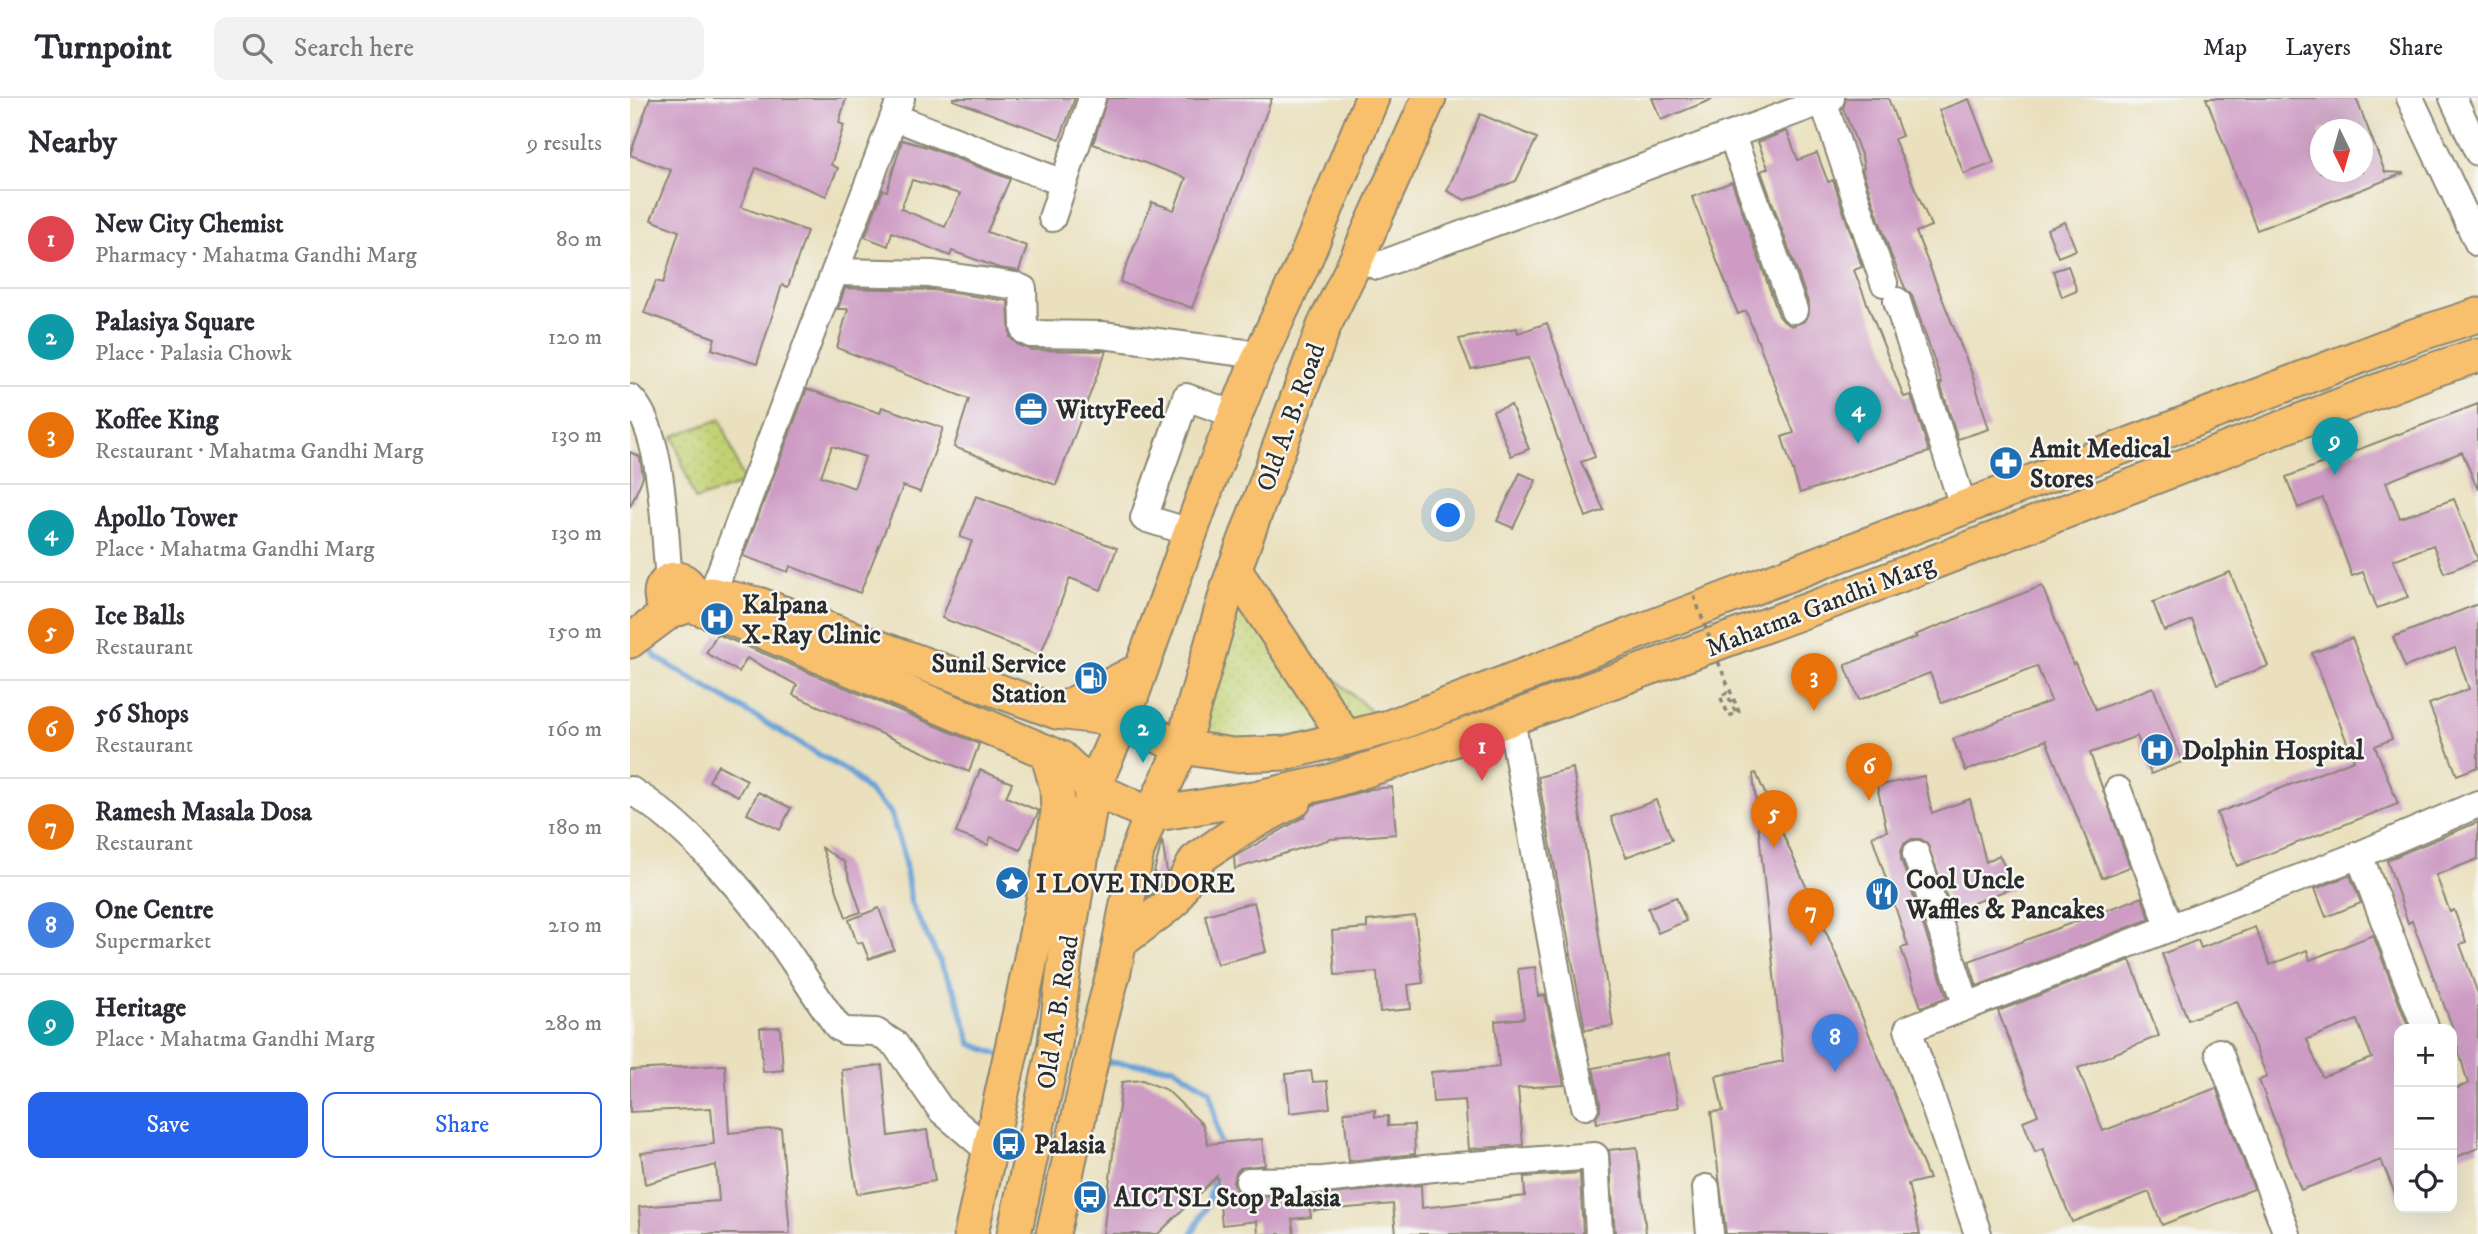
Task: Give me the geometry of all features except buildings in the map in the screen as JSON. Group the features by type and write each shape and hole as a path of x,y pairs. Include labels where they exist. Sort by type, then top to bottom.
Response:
{"main road":[{"name":"Old A. B. Road","path":"1014,1234 1057,1032 1066,951 1093,788 1123,720 1190,532 1236,415 1305,260 1372,98"},
{"name":"Old A. B. Road","path":"1053,1234 1120,943 1137,852 1182,747 1234,569 1324,326 1429,98"},
{"name":"Mahatma Gandhi Marg","path":"664,606 758,604 1057,712 1123,720 1182,747 1233,755 1286,752 1401,723 2416,335 2478,315"},
{"name":"Mahatma Gandhi Marg","path":"1151,815 1254,799 1328,782 1398,760 1846,596 2427,372 2478,355"},
{"path":"1234,569 1346,738"},
{"path":"664,606 735,620 1046,751 1061,758 1093,788 1151,815"},
{"path":"1057,712 1140,670"},
{"path":"971,1234 1048,876 1058,812 1057,788 1046,751"},
{"path":"1120,943 1172,902 1196,860 1241,830 1328,782"},
{"path":"1019,1016 1057,1032"}],"street":[{"path":"1052,218 1092,98"},
{"path":"2410,98 2478,243"},
{"path":"2453,98 2478,152"},
{"path":"1357,258 1377,266 1827,100 1964,509"},
{"path":"664,606 835,272 898,107 1063,183"},
{"path":"1732,136 1794,310"},
{"path":"835,272 934,274 1016,286 1023,289 1024,327 1025,331 1031,334 1102,335 1261,355"},
{"path":"1190,532 1144,518 1186,397 1236,415"},
{"path":"630,398 639,407 656,454 664,606"},
{"path":"1511,719 1561,995 1585,1105"},
{"path":"630,790 653,804 685,832 754,906 838,1027 845,1031 876,1032 895,1044 941,1110 989,1151"},
{"path":"2118,790 2170,928"},
{"path":"1978,1234 1908,1029 2359,855 2478,804"},
{"path":"1916,854 1967,1006"},
{"path":"2359,855 2424,1024"},
{"path":"2219,1052 2287,1234"},
{"path":"1249,1181 1322,1180 1443,1167 1595,1156 1599,1234"},
{"path":"1706,1188 1710,1234"}],"path":[{"path":"1694,596 1739,712 1729,716 1720,696 1727,693 1732,705 1737,716"}],"green space":[{"path":"721,419 744,483 695,500 673,436"},
{"path":"1229,584 1389,727 1182,748"}],"waterway":[{"path":"645,643 657,658 850,773 890,812 903,851 911,903 956,994 971,1044 999,1054"},
{"path":"1101,1062 1173,1067 1210,1091 1221,1148"},
{"path":"1192,1234 1208,1203 1216,1172"}],"place":[{"name":"WittyFeed","path":"1031,409"},
{"name":"Apollo Tower","path":"1858,444"},
{"name":"Amit Medical Stores","path":"2006,463"},
{"name":"Heritage","path":"2335,475"},
{"name":"Kalpana X-Ray Clinic","path":"717,619"},
{"name":"Sunil Service Station","path":"1091,678"},
{"name":"Koffee King","path":"1814,711"},
{"name":"Dolphin Hospital","path":"2157,750"},
{"name":"Palasiya Square","path":"1143,763"},
{"name":"New City Chemist","path":"1482,781"},
{"name":"56 Shops","path":"1869,801"},
{"name":"Ice Balls","path":"1774,848"},
{"name":"I LOVE INDORE","path":"1012,883"},
{"name":"Cool Uncle Waffles & Pancakes","path":"1882,894"},
{"name":"Ramesh Masala Dosa","path":"1811,946"},
{"name":"One Centre","path":"1835,1072"},
{"name":"Palasia","path":"1009,1144"},
{"name":"AICTSL Stop Palasia","path":"1090,1197"}]}
